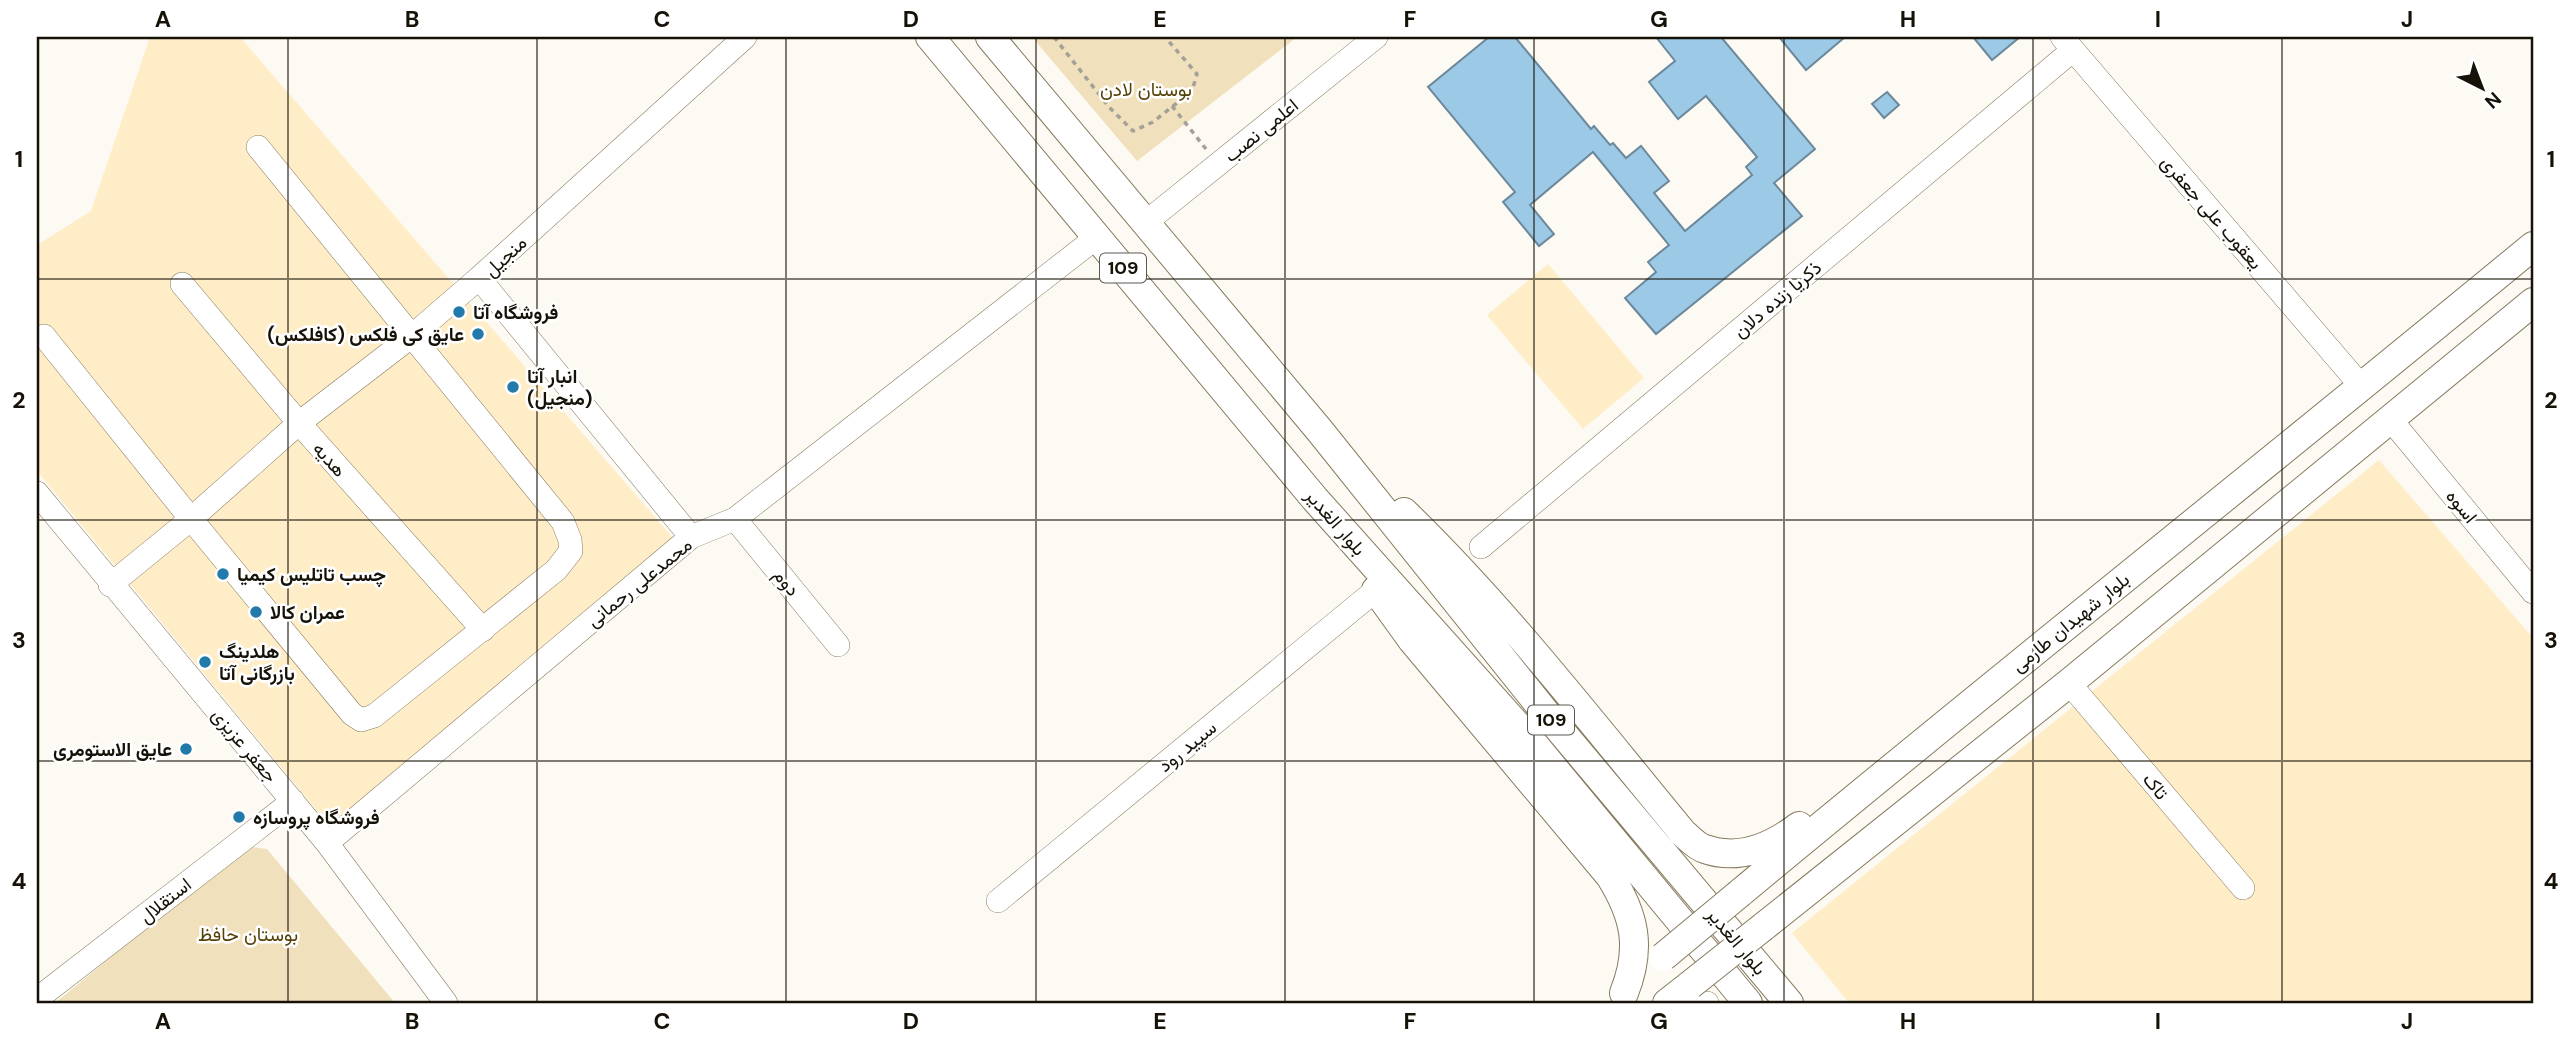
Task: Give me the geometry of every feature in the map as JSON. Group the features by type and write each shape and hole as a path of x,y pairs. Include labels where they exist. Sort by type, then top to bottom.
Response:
{"main road":[{"name":"بلوار الغدیر","path":"930,37 1315,499 1532,742 1748,1003"},
{"name":"بلوار الغدیر","path":"990,37 1320,431 1549,717 1789,1003"},
{"name":"بلوار شهیدان طارمی","path":"1618,998 1663,957 1963,707 2533,246"},
{"path":"1667,1003 1694,997 1785,907 2069,683 2533,302"},
{"path":"1320,431 1440,546 1527,644 1683,833 1703,849 1723,853 1751,852 1785,837 1898,751 1963,707"},
{"path":"1315,499 1412,640 1610,876 1626,902 1633,925 1635,950 1632,969 1618,998"}],"street":[{"name":"منجیل","path":"691,537 479,278 745,37"},
{"name":"اعلمی نصب","path":"1145,223 1376,37"},
{"name":"یعقوب علی جعفری","path":"2067,44 2362,387"},
{"name":"ذکریا زنده دلان","path":"1481,547 2067,44"},
{"path":"44,336 191,519 352,713 361,720 374,716 556,570 571,551 563,522 258,147"},
{"name":"محمدعلی رحمانی","path":"327,843 691,537 735,519 1097,237"},
{"path":"110,585 191,519 299,423 412,336 479,278"},
{"name":"هدیه","path":"182,284 299,423 483,630"},
{"name":"اسوه","path":"2392,420 2533,592"},
{"name":"جعفر عزیزی","path":"37,493 110,585 327,843 446,1003"},
{"name":"دوم","path":"735,519 838,645"},
{"name":"سپید رود","path":"998,901 1376,590"},
{"name":"تاک","path":"2069,683 2243,888"},
{"name":"استقلال","path":"37,999 293,801"}],"path":[{"path":"1054,37 1132,131 1153,122 1192,91 1198,74 1165,37"},
{"path":"1172,106 1219,164"}],"shaded area":[{"path":"150,37 240,37 680,546 337,835 37,471 37,245 91,211"},
{"path":"1548,264 1644,378 1583,429 1487,315"},
{"path":"2379,460 2533,638 2533,1003 1849,1003 1792,933"}],"green space":[{"name":"بوستان لادن","path":"1032,37 1297,37 1137,161"},
{"name":"بوستان حافظ","path":"246,846 267,849 395,1003 55,1003"}],"building":[{"path":"1489,37 1515,37 1591,129 1594,126 1610,145 1613,143 1626,158 1641,146 1669,181 1654,193 1685,231 1752,175 1746,167 1757,157 1706,96 1678,119 1649,82 1675,61 1656,37 1721,37 1815,149 1774,183 1802,216 1656,334 1625,298 1656,272 1648,262 1669,245 1593,152 1530,205 1554,234 1539,246 1503,202 1515,192 1428,87"},
{"path":"1779,37 1845,37 1806,70"},
{"path":"1973,37 2020,37 1992,60"},
{"path":"1887,92 1899,105 1884,118 1872,104"}],"place":[{"name":"فروشگاه آتا","path":"459,312"},
{"name":"عایق کی فلکس (کافلکس)","path":"478,334"},
{"name":"انبار آتا (منجیل)","path":"513,387"},
{"name":"چسب تاتلیس کیمیا","path":"223,574"},
{"name":"عمران کالا","path":"256,612"},
{"name":"هلدینگ بازرگانی آتا","path":"205,662"},
{"name":"عایق الاستومری","path":"186,749"},
{"name":"فروشگاه پروسازه","path":"239,817"}]}
